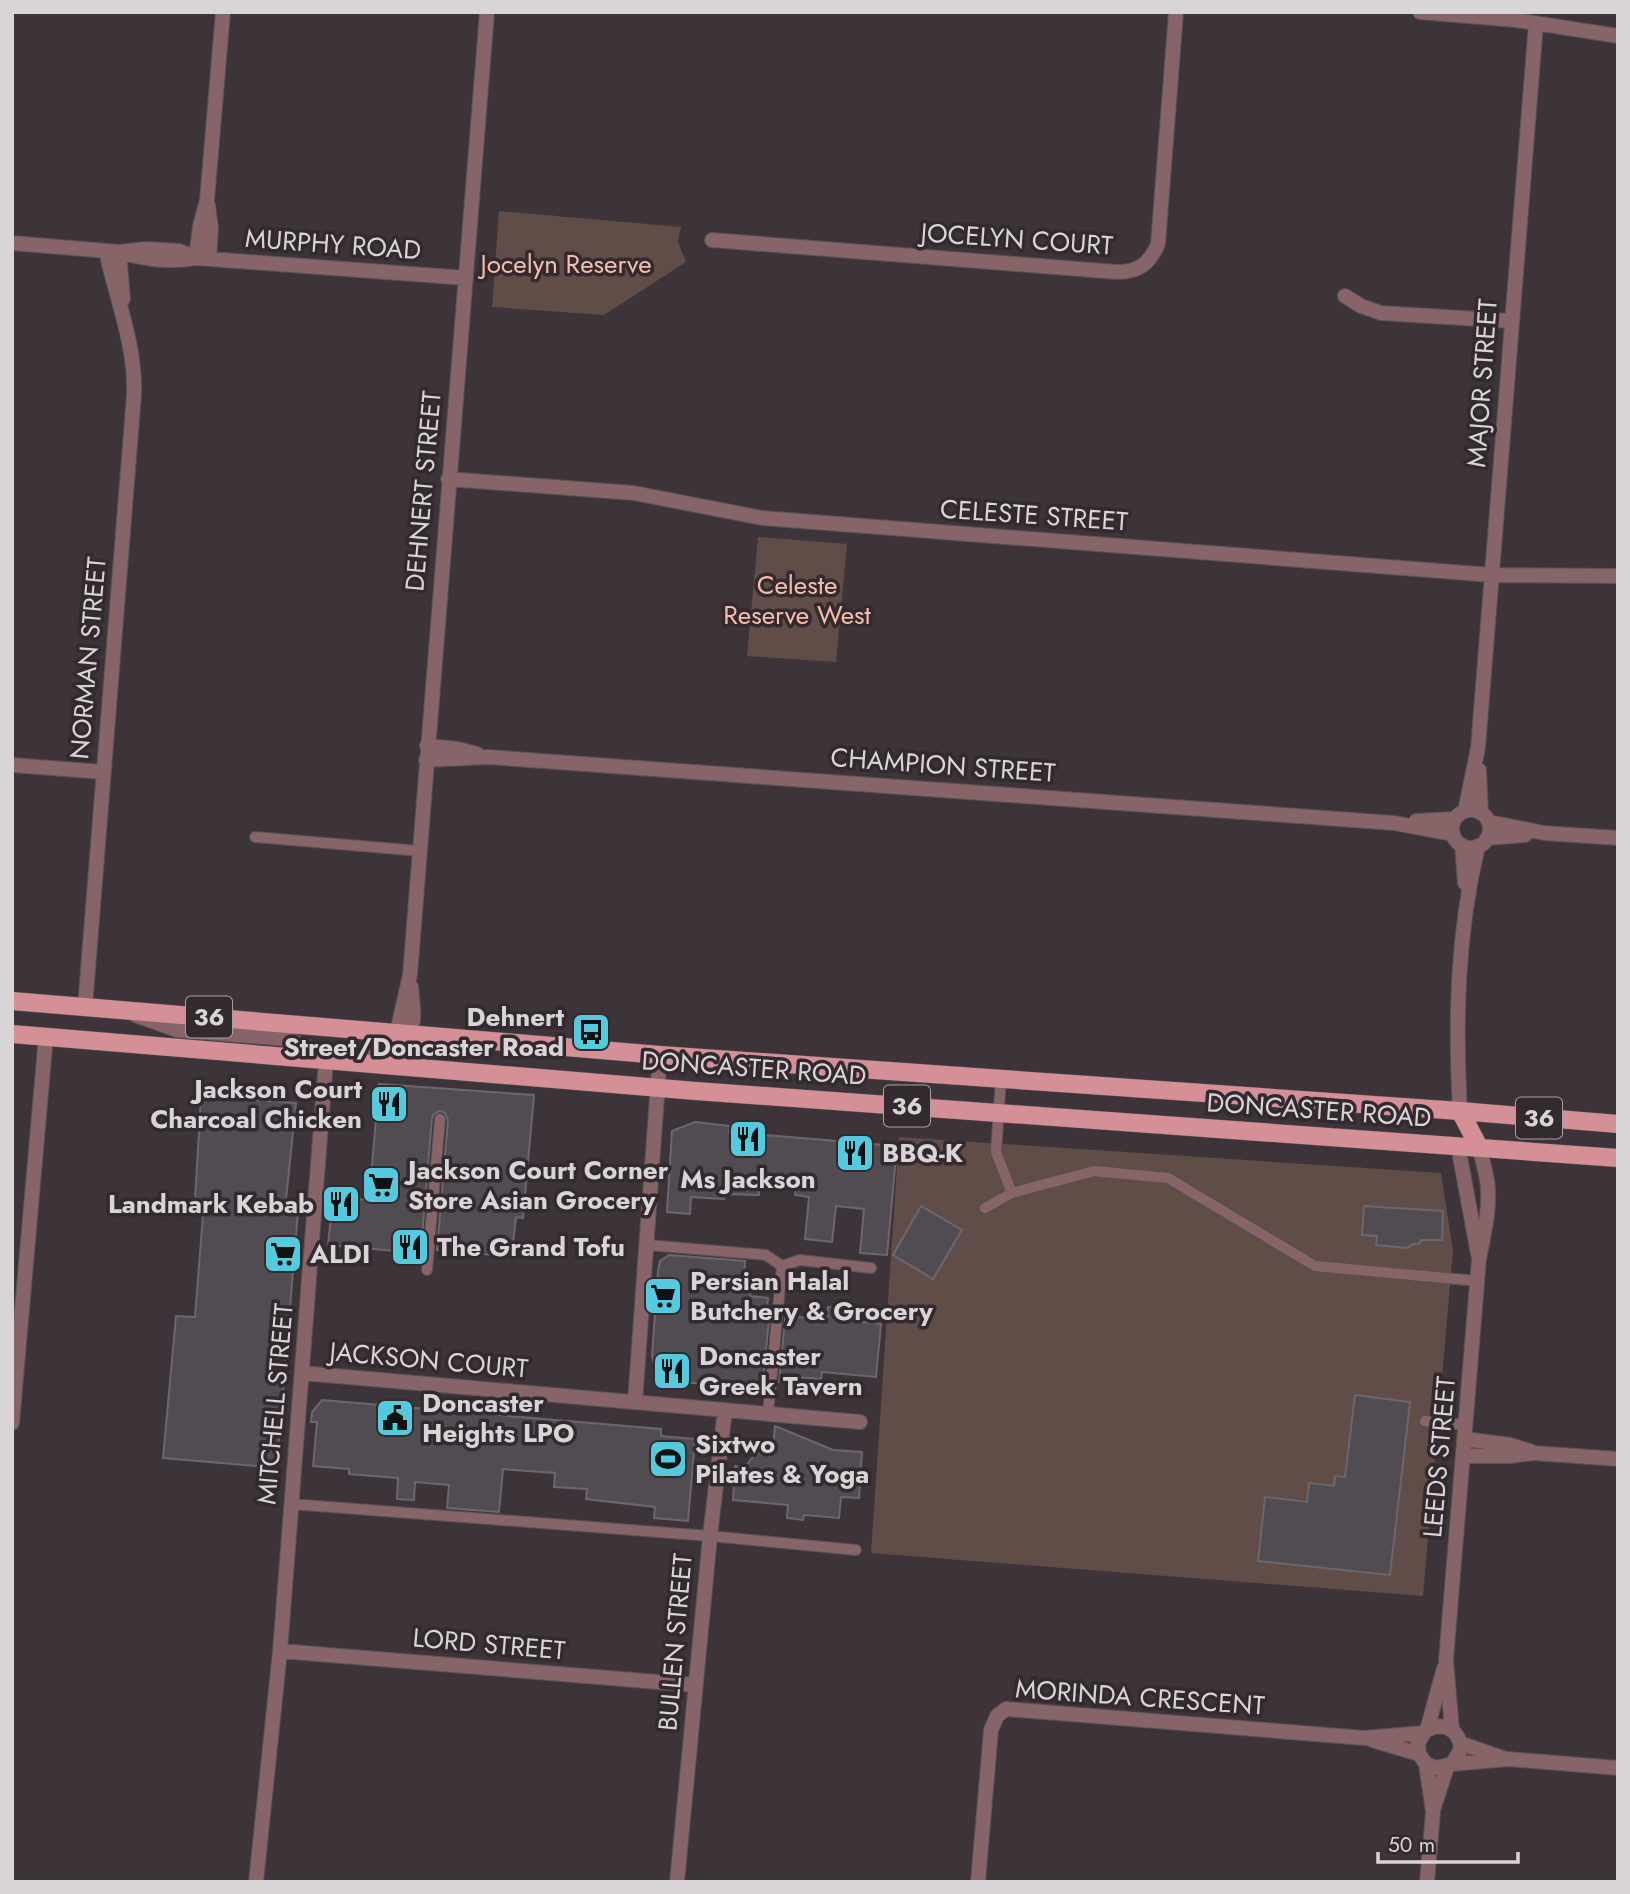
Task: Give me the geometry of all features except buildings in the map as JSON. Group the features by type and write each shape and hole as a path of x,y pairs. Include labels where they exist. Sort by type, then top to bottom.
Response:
{"main road":[{"name":"DONCASTER ROAD","path":"12,1001 660,1055 1618,1124"},
{"name":"DONCASTER ROAD","path":"12,1034 357,1064 1618,1158"},
{"path":"1458,1146 1460,1111"},
{"path":"1460,1111 1479,1147"}],"street":[{"path":"203,258 200,226 208,200 223,12"},
{"name":"DEHNERT STREET","path":"402,1033 411,1027 413,1013 410,975 487,12"},
{"name":"JOCELYN COURT","path":"712,240 1117,272 1138,270 1148,263 1158,244 1176,12"},
{"path":"1420,12 1536,23 1618,36"},
{"name":"MAJOR STREET","path":"1460,815 1478,748 1536,23"},
{"name":"MURPHY ROAD","path":"12,243 112,251 146,259 178,261 203,258 466,278"},
{"name":"NORMAN STREET","path":"85,1007 134,396 134,375 123,314 123,280 112,251"},
{"path":"1345,296 1360,306 1381,313 1511,321"},
{"name":"CELESTE STREET","path":"448,479 634,493 762,518 1492,575 1618,576"},
{"name":"MAJOR STREET","path":"1478,748 1485,817"},
{"name":"CHAMPION STREET","path":"427,753 458,749 488,757 1394,823 1458,840"},
{"path":"12,765 103,772"},
{"path":"1466,899 1458,840 1452,827 1460,815 1473,810 1485,817 1544,833 1618,838"},
{"name":"CHAMPION STREET","path":"1394,823 1460,815"},
{"path":"1460,1111 1456,1023 1466,899 1483,842 1490,830 1485,817"},
{"path":"1458,840 1469,847 1483,842 1544,833"},
{"path":"120,1010 177,1030 288,1039 309,1047 326,1061"},
{"path":"357,1064 388,1046 402,1033"},
{"path":"12,1423 46,1036"},
{"path":"635,1402 660,1055"},
{"name":"MITCHELL STREET","path":"256,1882 280,1651 326,1061"},
{"name":"LEEDS STREET","path":"1458,1146 1479,1259"},
{"name":"LEEDS STREET","path":"1425,1732 1446,1660 1479,1259 1488,1196 1479,1147"},
{"name":"JACKSON COURT","path":"302,1373 860,1422"},
{"name":"BULLEN STREET","path":"678,1881 695,1685 725,1410"},
{"path":"1466,1432 1534,1453"},
{"path":"1464,1456 1534,1453 1618,1459"},
{"name":"LORD STREET","path":"280,1651 695,1685"},
{"name":"LEEDS STREET","path":"1446,1660 1456,1737"},
{"name":"MORINDA CRESCENT","path":"978,1882 991,1730 997,1716 1006,1709 1364,1738 1425,1732"},
{"path":"1433,1812 1418,1743 1425,1732 1440,1726 1456,1737 1508,1759"},
{"path":"1427,1882 1433,1812 1450,1766 1459,1755 1456,1737"},
{"name":"MORINDA CRESCENT","path":"1364,1738 1423,1759"},
{"path":"1423,1759 1436,1768 1508,1759 1618,1768"}],"lane":[{"path":"254,837 420,851"},
{"path":"1001,1078 996,1152 1012,1194"},
{"path":"427,1270 440,1119"},
{"path":"985,1208 1012,1194 1094,1171 1168,1178 1315,1266 1478,1281"},
{"path":"647,1245 766,1255 782,1266"},
{"path":"782,1266 800,1260 871,1268"},
{"path":"768,1414 782,1266"},
{"path":"1425,1420 1466,1432"},
{"path":"291,1504 710,1536 856,1550"}],"green space":[{"name":"Jocelyn Reserve","path":"499,211 681,227 678,242 686,262 604,315 492,307"},
{"name":"Celeste Reserve West","path":"758,537 847,544 836,662 747,656"},
{"path":"899,1137 1441,1173 1453,1251 1423,1596 871,1553"}],"place":[{"name":"Dehnert Street/Doncaster Road","path":"591,1032"},
{"name":"Jackson Court Charcoal Chicken","path":"389,1104"},
{"name":"Ms Jackson","path":"748,1139"},
{"name":"BBQ-K","path":"855,1153"},
{"name":"Jackson Court Corner Store Asian Grocery","path":"381,1185"},
{"name":"Landmark Kebab","path":"341,1204"},
{"name":"The Grand Tofu","path":"410,1247"},
{"name":"ALDI","path":"283,1254"},
{"name":"Persian Halal Butchery & Grocery","path":"663,1296"},
{"name":"Doncaster Greek Tavern","path":"672,1371"},
{"name":"Doncaster Heights LPO","path":"395,1418"},
{"name":"Sixtwo Pilates & Yoga","path":"668,1459"}]}
